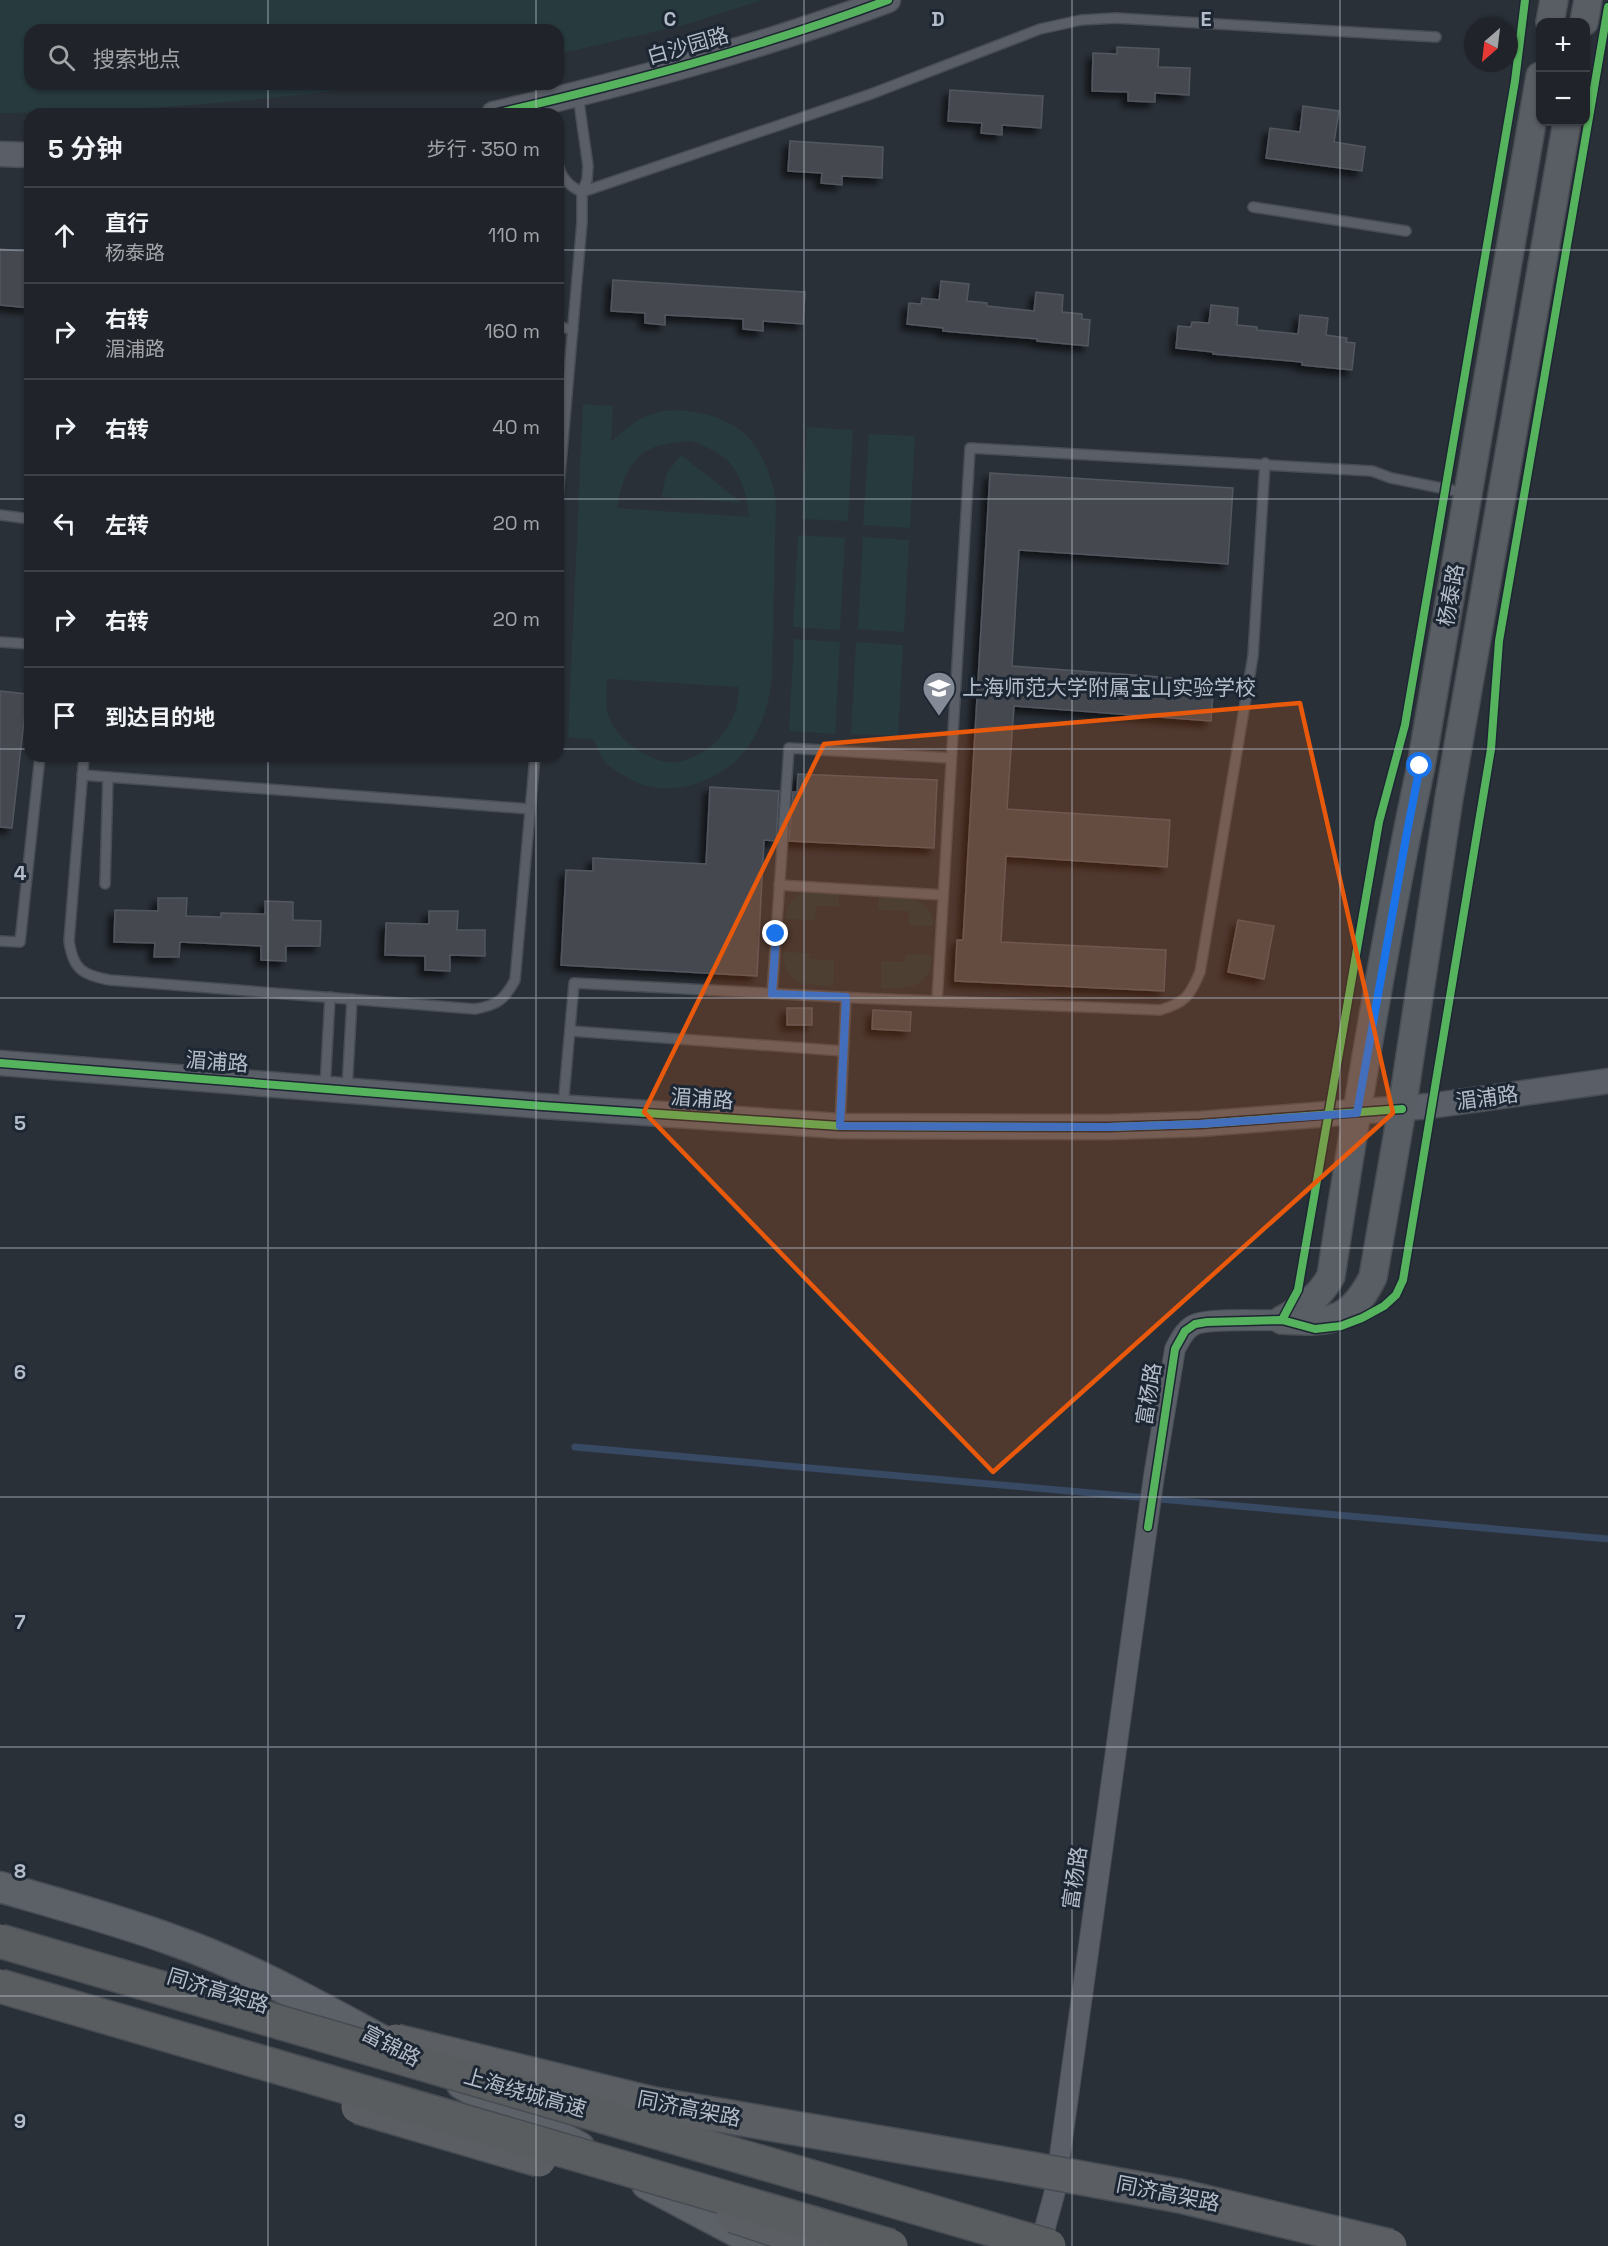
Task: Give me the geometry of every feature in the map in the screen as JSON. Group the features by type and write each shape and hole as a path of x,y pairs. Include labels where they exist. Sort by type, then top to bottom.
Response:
{"highway":[{"name":"同济高架路","path":"0,1926 336,2026 654,2104 1180,2196 1390,2246"},
{"name":"上海绕城高速","path":"0,1941 1049,2246"},
{"path":"0,1986 891,2246"},
{"path":"0,2000 752,2222 825,2246"}],"main road":[{"path":"1551,18 1554,0"},
{"path":"1585,18 1588,0"},
{"name":"杨泰路","path":"1282,1320 1308,1305 1323,1291 1331,1276 1357,1113 1469,494 1536,100"},
{"name":"杨泰路","path":"1282,1320 1315,1322 1341,1316 1362,1298 1373,1276 1402,1108 1449,798 1566,126"},
{"name":"富锦路","path":"0,1887 177,1941 232,1964 304,1999 764,2246"}],"street":[{"name":"白沙园路","path":"544,108 578,94 775,40 888,0"},
{"path":"0,154 24,155"},
{"name":"湄浦路","path":"0,1063 840,1126 1200,1124 1357,1113 1608,1081"},
{"name":"富杨路","path":"1040,2246 1055,2191 1154,1476 1175,1349 1185,1331 1195,1324 1282,1320"}],"lane":[{"path":"564,178 570,186 582,192 871,94 1040,29 1081,20 1116,18 1436,37"},
{"path":"564,431 582,222 582,192 588,166 578,94"},
{"path":"1253,207 1406,231"},
{"path":"564,328 573,330"},
{"path":"937,1000 970,448 1265,463 1372,471 1391,478 1469,494"},
{"path":"563,1107 574,983 772,994 1160,1010 1178,1005 1193,989 1200,972 1253,656 1265,463"},
{"path":"0,515 24,518"},
{"path":"0,642 24,644"},
{"path":"772,994 789,748 951,758"},
{"path":"0,941 20,942 39,762"},
{"path":"83,762 69,941 71,959 82,972 92,977 110,980 475,1009 492,1006 507,995 515,980 534,762"},
{"path":"82,775 530,809"},
{"path":"105,884 108,777"},
{"path":"779,885 859,892 943,895"},
{"path":"330,997 336,1090"},
{"path":"840,1126 846,997"},
{"path":"336,1090 352,999"},
{"path":"571,1031 843,1051"}],"highlighted area":[{"path":"1300,703 1393,1113 993,1472 644,1112 824,744"}],"green space":[{"path":"0,0 763,0 680,26 564,53 564,24 24,24 24,90 340,90 198,104 135,108 24,108 24,113 0,113"},
{"path":"583,404 613,406 611,442 640,419 664,411 693,412 721,419 734,426 753,443 771,479 776,502 772,679 761,724 747,748 727,768 701,782 672,788 658,788 637,783 604,761 594,740 568,737","holes":["692,441 719,454 736,471 743,486 749,517 617,508 625,477 639,457 660,445","607,679 739,687 738,700 729,725 712,745 690,759 668,762 640,752 617,731 608,714"]},
{"path":"807,427 853,430 848,521 802,519"},
{"path":"869,434 915,436 910,528 863,525"},
{"path":"681,455 742,503 661,497 667,473"},
{"path":"798,535 845,538 840,630 793,627"},
{"path":"863,537 909,540 904,632 858,629"},
{"path":"794,639 840,642 835,734 789,731"},
{"path":"856,642 903,645 898,736 851,734"},
{"path":"806,892 839,894 839,906 816,906 815,920 785,919 791,902"},
{"path":"879,896 906,898 922,903 932,916 933,926 909,925 909,911 878,910"},
{"path":"783,952 809,953 809,959 834,960 833,986 805,984 792,978 787,972"},
{"path":"906,954 932,955 927,975 916,985 909,987 881,988 881,961 905,962"}],"building":[{"path":"1117,47 1159,49 1158,67 1190,68 1189,95 1155,93 1155,102 1128,101 1128,92 1092,91 1093,53 1117,54"},
{"path":"950,90 1043,96 1041,128 1002,125 1002,135 981,133 982,123 948,121"},
{"path":"1303,106 1339,111 1334,142 1365,147 1362,171 1266,158 1270,128 1300,132"},
{"path":"790,141 883,147 882,178 842,176 842,185 821,183 822,173 788,171"},
{"path":"0,249 24,251 24,307 0,305"},
{"path":"613,280 805,292 803,324 763,321 763,331 743,329 743,319 665,315 665,325 645,323 645,313 611,311"},
{"path":"941,281 969,284 967,301 987,303 987,306 1034,311 1036,292 1063,295 1062,312 1082,314 1082,319 1090,320 1088,346 1037,341 1038,339 943,331 943,328 907,324 909,303 921,304 922,298 939,300"},
{"path":"1211,305 1238,308 1237,325 1257,327 1257,330 1298,334 1300,315 1328,318 1326,335 1347,338 1346,342 1355,343 1352,370 1176,348 1178,326 1191,327 1192,322 1209,323"},
{"path":"990,473 1233,488 1228,564 1019,550 1012,666 1214,681 1211,721 1014,706 1007,809 1170,820 1167,867 1006,856 1001,942 1166,950 1164,991 955,981 957,940 963,940"},
{"path":"0,691 24,694 24,721 12,828 0,827"},
{"path":"798,774 937,780 934,848 789,841 793,792 797,792"},
{"path":"710,787 779,791 776,841 764,840 757,976 561,965 566,870 593,871 593,858 706,864"},
{"path":"158,898 187,898 186,916 221,917 221,913 265,914 265,901 293,902 293,920 321,921 320,946 286,946 286,961 261,960 261,946 180,942 179,957 154,957 155,943 114,942 115,910 158,911"},
{"path":"429,911 458,911 457,930 485,930 485,956 450,955 450,971 425,970 425,956 385,955 386,923 429,924"},
{"path":"1238,920 1274,926 1264,979 1228,972"},
{"path":"787,1008 812,1008 812,1025 787,1025"},
{"path":"873,1010 911,1012 910,1031 872,1029"}],"waterway":[{"path":"575,1447 1608,1539"}],"cycle path":[{"path":"519,108 742,49 888,0"},
{"path":"1282,1320 1298,1290 1379,822 1405,725 1515,81 1525,0"},
{"path":"1148,1527 1175,1349 1185,1331 1195,1324 1207,1322 1282,1320 1315,1329 1341,1326 1384,1306 1396,1295 1403,1280 1491,749 1499,641 1608,7"},
{"path":"0,1063 542,1106 840,1126 1108,1127 1200,1124 1402,1109"}],"place":[{"name":"上海师范大学附属宝山实验学校","path":"939,717"}],"route":[{"path":"776,934 772,994 846,997 840,1126 1108,1127 1200,1124 1357,1113 1420,766"}]}
